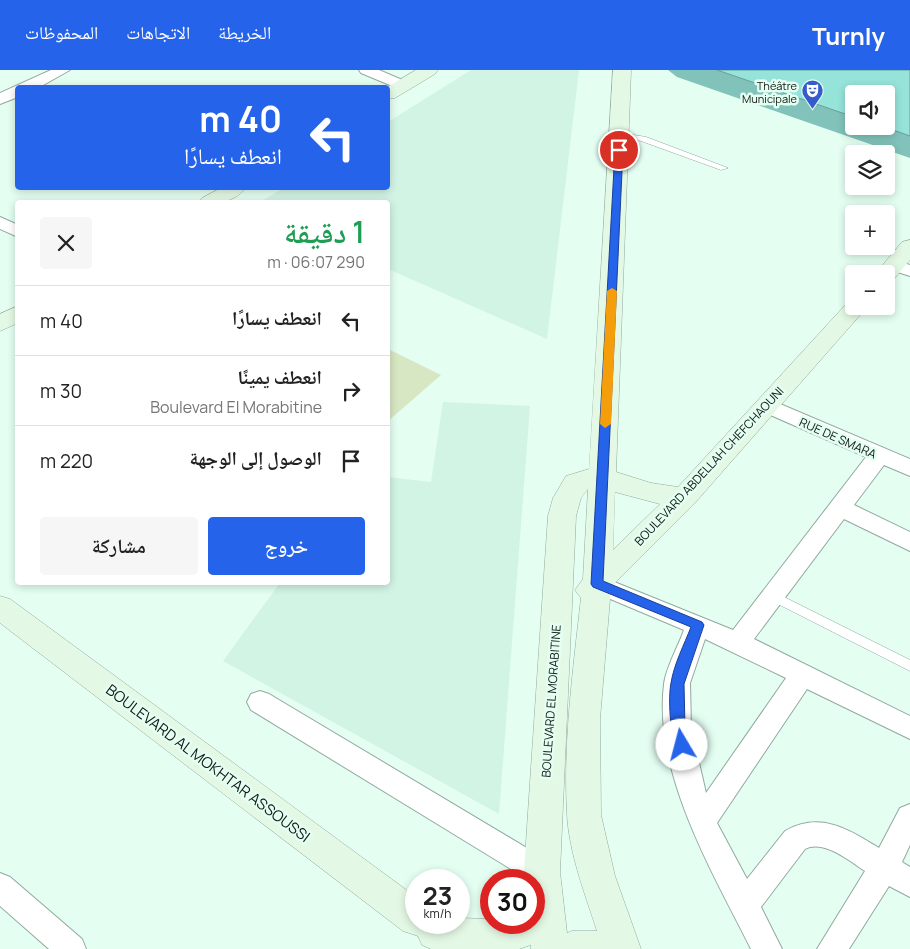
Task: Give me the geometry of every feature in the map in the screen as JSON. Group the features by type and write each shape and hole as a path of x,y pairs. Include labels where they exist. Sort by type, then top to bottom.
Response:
{"street":[{"path":"36,85 63,70"},
{"path":"366,70 389,85"},
{"path":"395,89 429,70"},
{"path":"622,70 597,584 584,719 584,815 597,876 622,949"},
{"path":"0,99 15,92"},
{"path":"213,200 230,190"},
{"path":"0,222 15,230"},
{"path":"897,270 910,247"},
{"name":"BOULEVARD ABDELLAH CHEFCHAOUNI","path":"556,622 684,497 849,315"},
{"path":"0,324 15,316"},
{"name":"RUE DE SMARA","path":"766,406 910,468"},
{"path":"738,642 879,456"},
{"name":"BOULEVARD EL MORABITINE","path":"542,869 562,516 567,498 576,483 587,478 603,478"},
{"path":"603,478 650,493 684,497"},
{"path":"839,507 910,542"},
{"path":"597,584 738,642 910,728"},
{"name":"BOULEVARD AL MOKHTAR ASSOUSSI","path":"3,614 430,935"},
{"path":"698,625 677,684 678,728 688,778 702,822 767,949"},
{"path":"702,822 803,674"},
{"path":"260,702 537,869"},
{"path":"832,949 884,867 910,817"},
{"path":"744,906 795,840 804,834 821,834 854,850 910,883"},
{"path":"0,887 71,949"},
{"name":"BOULEVARD EL MORABITINE","path":"545,899 549,935"},
{"path":"430,935 473,938 498,937 521,933 549,935"},
{"path":"572,949 601,949"}],"lane":[{"path":"619,134 642,139 724,168"},
{"path":"772,596 910,666"}],"shaded area":[{"path":"471,70 579,70 547,339 390,270 390,200 263,200 281,190 390,190 390,121"},
{"path":"390,350 441,375 390,419"},
{"path":"443,402 530,406 499,814 223,661 279,585 390,585 390,477 431,482"}],"building":[{"path":"717,70 910,70 910,136 895,131 895,85 845,85 845,114"}],"slow traffic":[{"path":"605,424 612,291"}],"place":[{"name":"Théâtre Municipale","path":"813,110"}],"route":[{"path":"619,150 597,584 698,625 677,684 678,728 682,745"}]}
